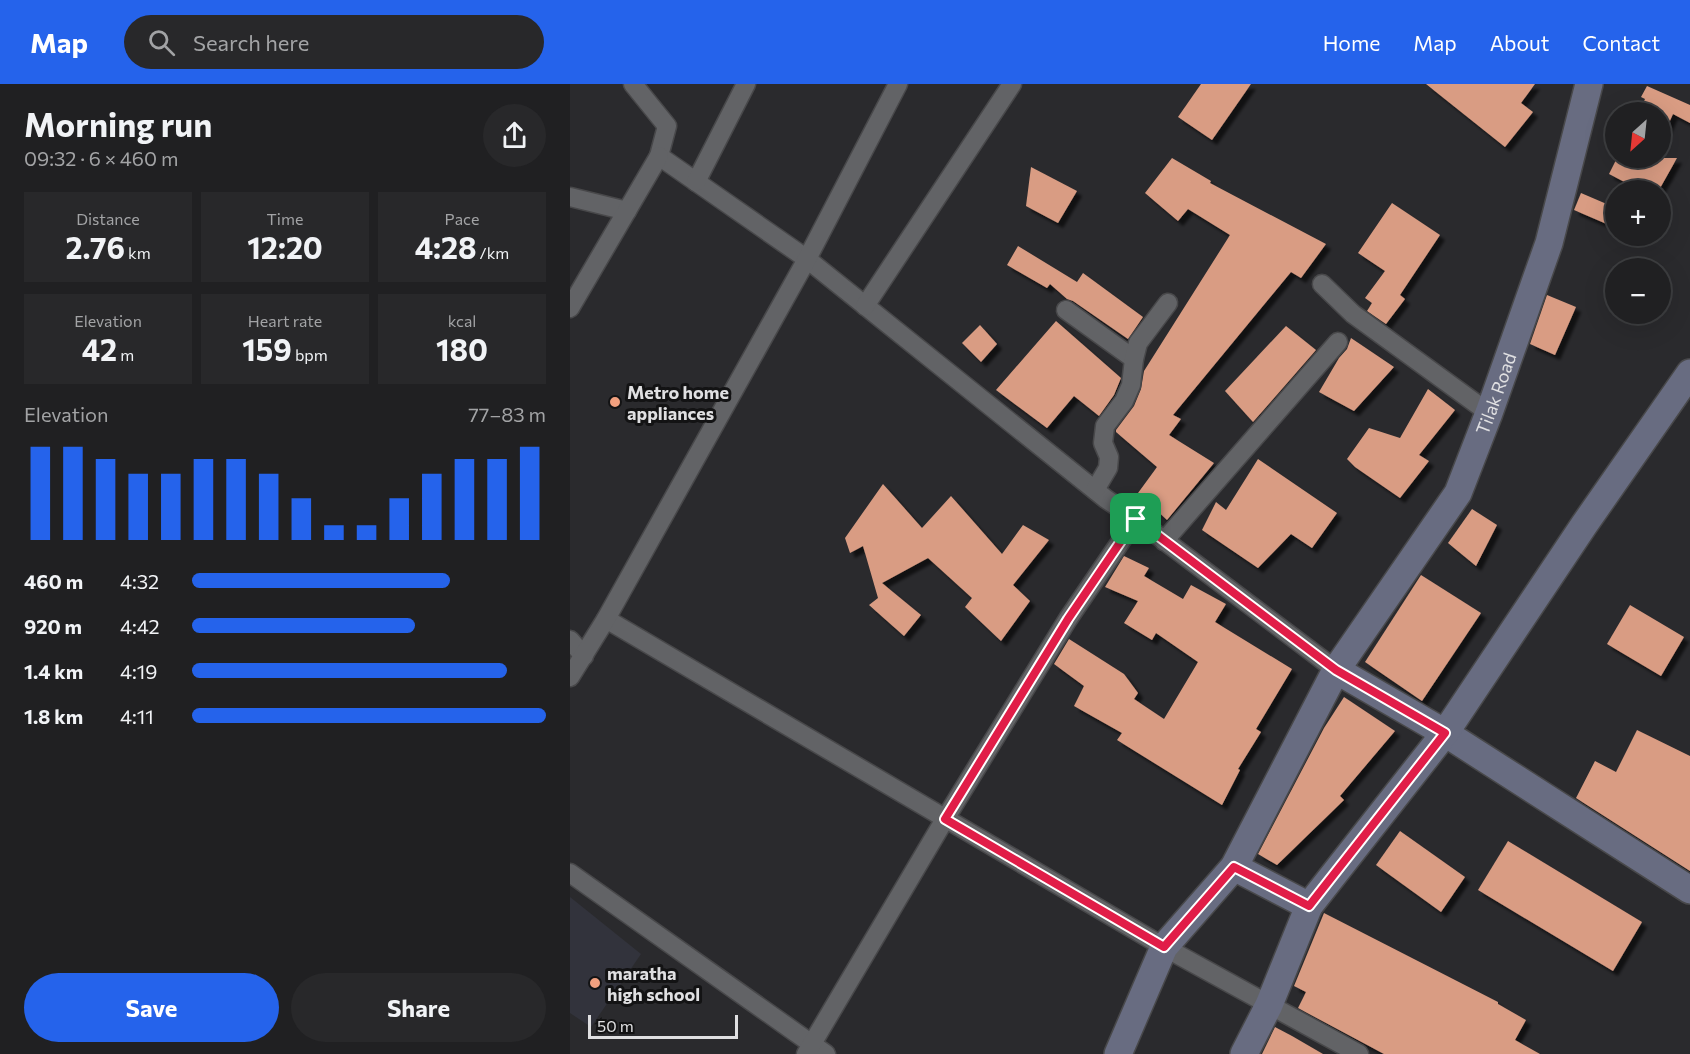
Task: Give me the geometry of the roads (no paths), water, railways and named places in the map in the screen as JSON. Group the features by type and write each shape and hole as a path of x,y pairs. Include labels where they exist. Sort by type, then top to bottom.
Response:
{"street":[{"path":"570,308 658,156 667,126 633,84"},
{"path":"696,182 746,84"},
{"path":"570,677 606,619 807,260 898,84"},
{"path":"865,306 1012,84"},
{"name":"Tilak Road","path":"1118,1054 1164,947 1234,867 1336,670 1458,493 1549,243 1589,84"},
{"path":"658,156 807,260 1095,489 1336,670 1445,733 1690,890"},
{"path":"570,197 627,211"},
{"path":"1322,284 1353,314 1489,412"},
{"path":"1095,489 1108,468 1109,457 1103,443 1105,426 1124,400 1131,385 1138,343 1168,303"},
{"path":"1066,310 1134,359"},
{"path":"1164,541 1338,342"},
{"path":"1244,1054 1269,1005 1309,906 1445,733 1584,525 1690,373"},
{"path":"570,873 815,1051 945,819 1068,619 1136,519"},
{"path":"606,619 1164,947 1359,1054"},
{"path":"570,640 584,656"},
{"path":"1234,867 1309,906"}],"place":[{"name":"Metro home appliances","path":"615,402"},
{"name":"maratha high school","path":"595,983"}]}
